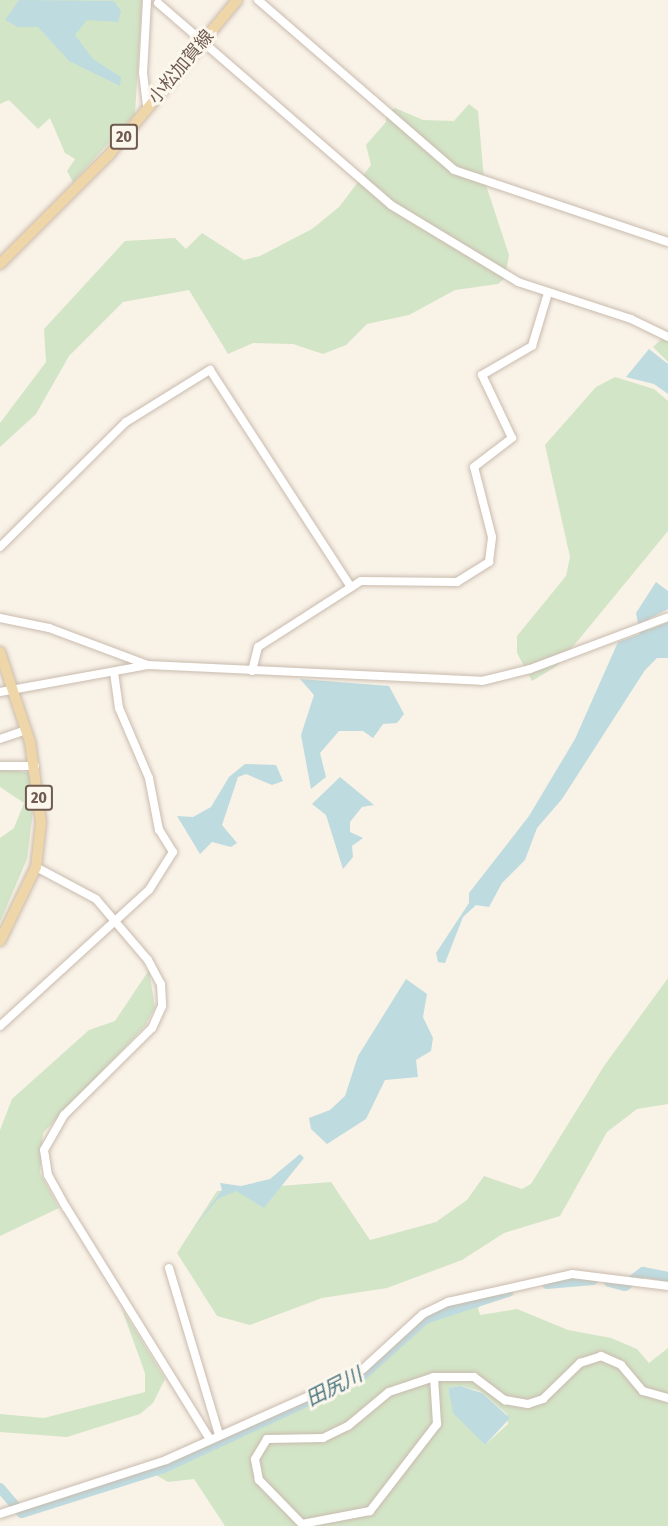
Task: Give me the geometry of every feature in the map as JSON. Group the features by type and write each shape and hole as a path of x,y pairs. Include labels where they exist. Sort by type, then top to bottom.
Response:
{"main road":[{"name":"小松加賀線","path":"0,264 109,155 237,0"},
{"name":"20","path":"0,652 26,730 35,766 41,822 36,867 0,941"}],"street":[{"path":"147,0 143,73 147,108"},
{"path":"258,0 454,170 668,243"},
{"path":"158,3 366,187 511,279 631,319 668,337"},
{"path":"252,671 258,647 351,587 370,579 402,586 457,582 489,562 492,537 474,467 512,438 482,375 532,346 548,293"},
{"path":"0,548 126,422 210,370 351,587"},
{"path":"0,618 49,628 148,665 482,681 580,650 668,617"},
{"path":"0,692 114,674 148,665"},
{"path":"0,1026 149,890 173,852 159,830 149,778 119,708 114,674"},
{"path":"0,739 26,730"},
{"path":"0,766 35,766"},
{"path":"36,867 74,884 116,920 158,976 161,1012 54,1125 44,1150 46,1166 66,1207 215,1437"},
{"path":"169,1268 215,1437"},
{"path":"0,1514 129,1473 352,1375 423,1314 448,1302 572,1274 668,1286"},
{"path":"434,1377 437,1425 370,1512 302,1524 259,1479 255,1459 267,1440 323,1438 348,1426 389,1392 434,1377 474,1377 505,1400 528,1404 543,1399 580,1363 601,1356 621,1365 643,1391 668,1398"}],"green space":[{"path":"0,0 142,0 135,114 73,182 67,171 75,159 65,153 50,118 38,129 9,100 0,104"},
{"path":"469,104 478,111 484,179 509,255 505,278 498,284 455,290 409,315 367,324 346,345 323,354 293,344 253,343 228,354 189,290 123,302 69,356 36,414 0,447 0,423 46,362 44,329 125,241 175,238 186,249 202,233 244,260 260,256 312,229 339,207 371,165 366,145 386,122 386,113 395,108 423,120 454,121"},
{"path":"668,333 668,362 653,347"},
{"path":"615,377 654,389 668,401 668,531 557,666 532,681 517,653 517,636 566,576 570,557 545,445 596,387"},
{"path":"0,768 30,773 33,811 27,859 0,922 0,838 14,828 24,803 0,787"},
{"path":"149,970 155,1007 145,1026 43,1133 40,1173 59,1208 0,1236 0,1130 12,1099 89,1030 115,1021"},
{"path":"668,978 668,1104 637,1109 607,1132 560,1216 504,1233 462,1260 387,1288 322,1298 250,1325 217,1316 177,1253 217,1191 331,1182 370,1240 436,1222 467,1200 484,1176 522,1189 531,1184 604,1066"},
{"path":"511,1289 514,1295 485,1302 478,1308 480,1315 517,1309 568,1330 611,1338 637,1349 649,1363 668,1348 668,1526 225,1526 194,1479 168,1482 149,1471 364,1373 413,1326 442,1309","holes":["460,1386 480,1391 507,1414 508,1424 485,1445 453,1411 448,1388"]},
{"path":"121,1307 165,1379 153,1403 140,1414 67,1437 0,1432 0,1414 44,1418 145,1392 145,1373"}],"water":[{"path":"19,0 114,1 121,11 118,22 87,20 75,35 93,59 121,77 120,86 69,61 38,27 18,27 5,20"},
{"path":"649,349 668,364 668,394 654,384 626,377"},
{"path":"656,582 668,591 668,609 643,622 648,630 668,622 668,658 657,658 645,670 562,799 537,828 525,860 502,883 489,907 476,905 463,917 445,963 438,962 436,953 469,903 469,893 529,816 575,739 618,642 640,634 636,613"},
{"path":"300,679 389,686 404,714 397,723 383,724 373,738 363,731 339,731 320,753 326,777 311,789 301,735 314,695"},
{"path":"245,764 276,765 283,781 272,785 246,774 238,777 222,825 237,843 231,847 212,842 200,854 177,816 193,817 211,807 229,777"},
{"path":"340,777 374,805 362,807 350,822 350,832 363,838 352,846 353,857 343,869 326,815 312,804"},
{"path":"406,979 427,994 423,1017 433,1038 431,1051 416,1060 418,1077 385,1080 366,1119 327,1144 311,1129 309,1118 330,1110 345,1096 358,1056"},
{"path":"300,1154 304,1158 264,1208 236,1191 218,1199 195,1226 222,1190 220,1183 241,1186 270,1179"},
{"path":"460,1386 482,1393 510,1418 485,1445 453,1413 448,1388"}],"waterway":[{"name":"田尻川","path":"609,1282 625,1286 643,1272 668,1277"},
{"name":"田尻川","path":"547,1284 593,1280"},
{"name":"田尻川","path":"0,1488 22,1513 164,1468 362,1376 425,1319 508,1292"}]}
